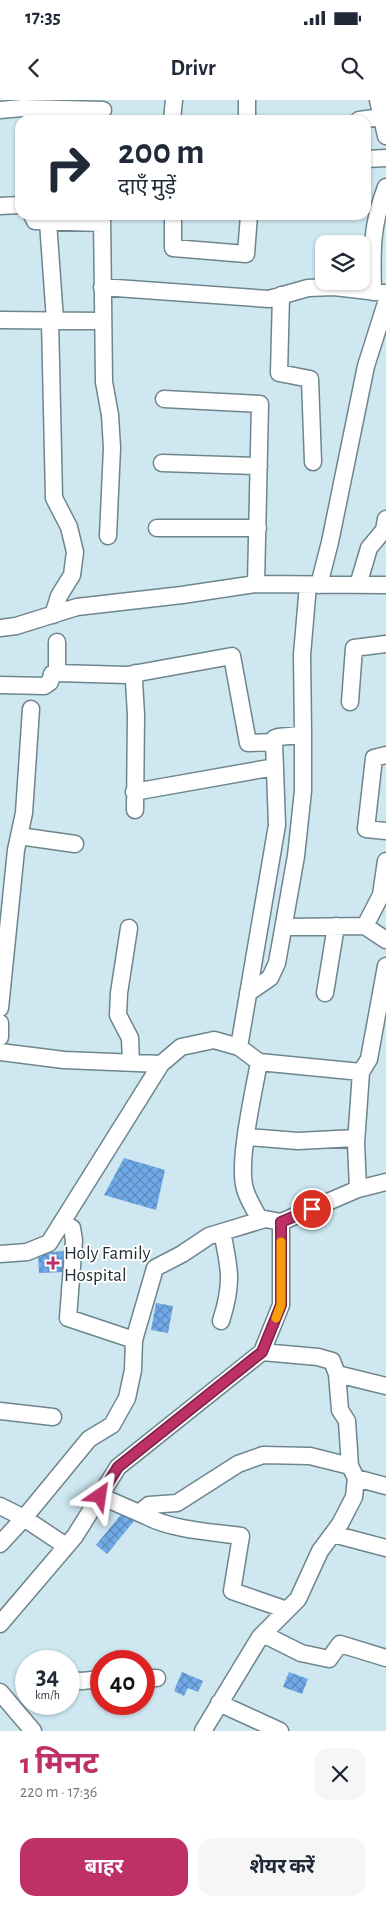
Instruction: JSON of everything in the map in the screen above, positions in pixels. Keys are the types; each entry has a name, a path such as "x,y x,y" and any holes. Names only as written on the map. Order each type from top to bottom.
{"street":[{"path":"172,115 174,100"},
{"path":"247,100 247,115"},
{"path":"0,110 49,104 103,110"},
{"path":"367,115 381,107 386,136"},
{"path":"371,158 386,158"},
{"path":"102,288 269,299 308,288 334,287 380,292 372,246 377,210 386,187"},
{"path":"0,206 15,205"},
{"path":"34,220 48,222 84,220"},
{"path":"102,220 104,382 110,415 112,448 108,536"},
{"path":"173,220 173,248 246,254 249,220"},
{"path":"48,222 52,320 54,498 69,527 75,552 72,575 59,596 53,615"},
{"path":"281,295 280,373 310,379 313,462"},
{"path":"248,993 270,978 287,921 302,791 302,655 313,585 330,542 366,366 386,303"},
{"path":"0,320 103,321"},
{"path":"164,399 260,404 256,584"},
{"path":"162,463 259,466"},
{"path":"358,585 369,548 384,530 386,519"},
{"path":"157,528 258,528"},
{"path":"0,628 16,626 77,607 256,584 386,585"},
{"path":"56,642 56,672"},
{"path":"350,702 354,648 386,644"},
{"path":"0,685 44,686 50,682 52,674 56,672 126,675 232,656 248,743 274,742"},
{"path":"135,810 136,716 134,681 136,673"},
{"path":"0,1008 16,850 24,813 31,709"},
{"path":"239,1047 277,825 274,742 275,738 300,735 303,732"},
{"path":"386,756 374,758 366,829 386,831"},
{"path":"134,792 275,767"},
{"path":"19,836 75,844"},
{"path":"365,926 383,895 386,862"},
{"path":"262,912 287,921 336,926 365,926 386,940"},
{"path":"325,993 336,926"},
{"path":"129,928 119,993 118,1015 130,1038 131,1063"},
{"path":"358,1189 356,1138 361,1072 380,1034 386,966"},
{"path":"0,1023 0,1037"},
{"path":"0,1254 28,1252 49,1243 161,1064 181,1047 214,1040 239,1047 259,1062 361,1072"},
{"path":"0,1052 64,1060 161,1064"},
{"path":"259,1062 242,1170 245,1189 260,1220"},
{"path":"247,1137 298,1141 356,1138"},
{"path":"0,1544 89,1439 112,1425 127,1398 133,1370 134,1340 155,1268 182,1254 209,1236 265,1219 281,1222 358,1189 386,1182"},
{"path":"62,1222 72,1228 74,1240 68,1318 134,1340"},
{"path":"0,1624 75,1536 118,1467 262,1352 281,1305 281,1222"},
{"path":"221,1321 228,1299 230,1268 222,1232"},
{"path":"203,1731 262,1634 298,1599 320,1551 340,1524 354,1497 347,1421 340,1410 337,1374 332,1361 318,1356 262,1352"},
{"path":"337,1374 386,1386"},
{"path":"0,1411 54,1417"},
{"path":"146,1516 144,1509 149,1505 176,1503 238,1464 263,1455 310,1456 386,1486"},
{"path":"100,1496 153,1520 186,1528 241,1536 232,1590 288,1610"},
{"path":"0,1506 24,1518 66,1546"},
{"path":"333,1534 386,1548"},
{"path":"262,1634 301,1653 329,1659 340,1644 386,1658"},
{"path":"0,1692 15,1703"},
{"path":"219,1703 280,1731"},
{"path":"26,1715 33,1731"}],"building":[{"path":"124,1158 165,1170 156,1210 104,1195"},
{"path":"65,1251 66,1272 39,1273 38,1253"},
{"path":"156,1303 173,1306 168,1333 151,1330"},
{"path":"123,1512 134,1521 107,1554 96,1545"},
{"path":"182,1672 203,1681 198,1692 188,1688 184,1696 174,1691"},
{"path":"289,1672 308,1679 302,1694 283,1687"}],"slow traffic":[{"path":"276,1318 281,1305 281,1242"}],"place":[{"name":"Holy Family Hospital","path":"53,1263"}],"route":[{"path":"100,1496 118,1467 262,1352 281,1305 281,1222 312,1209"}]}
